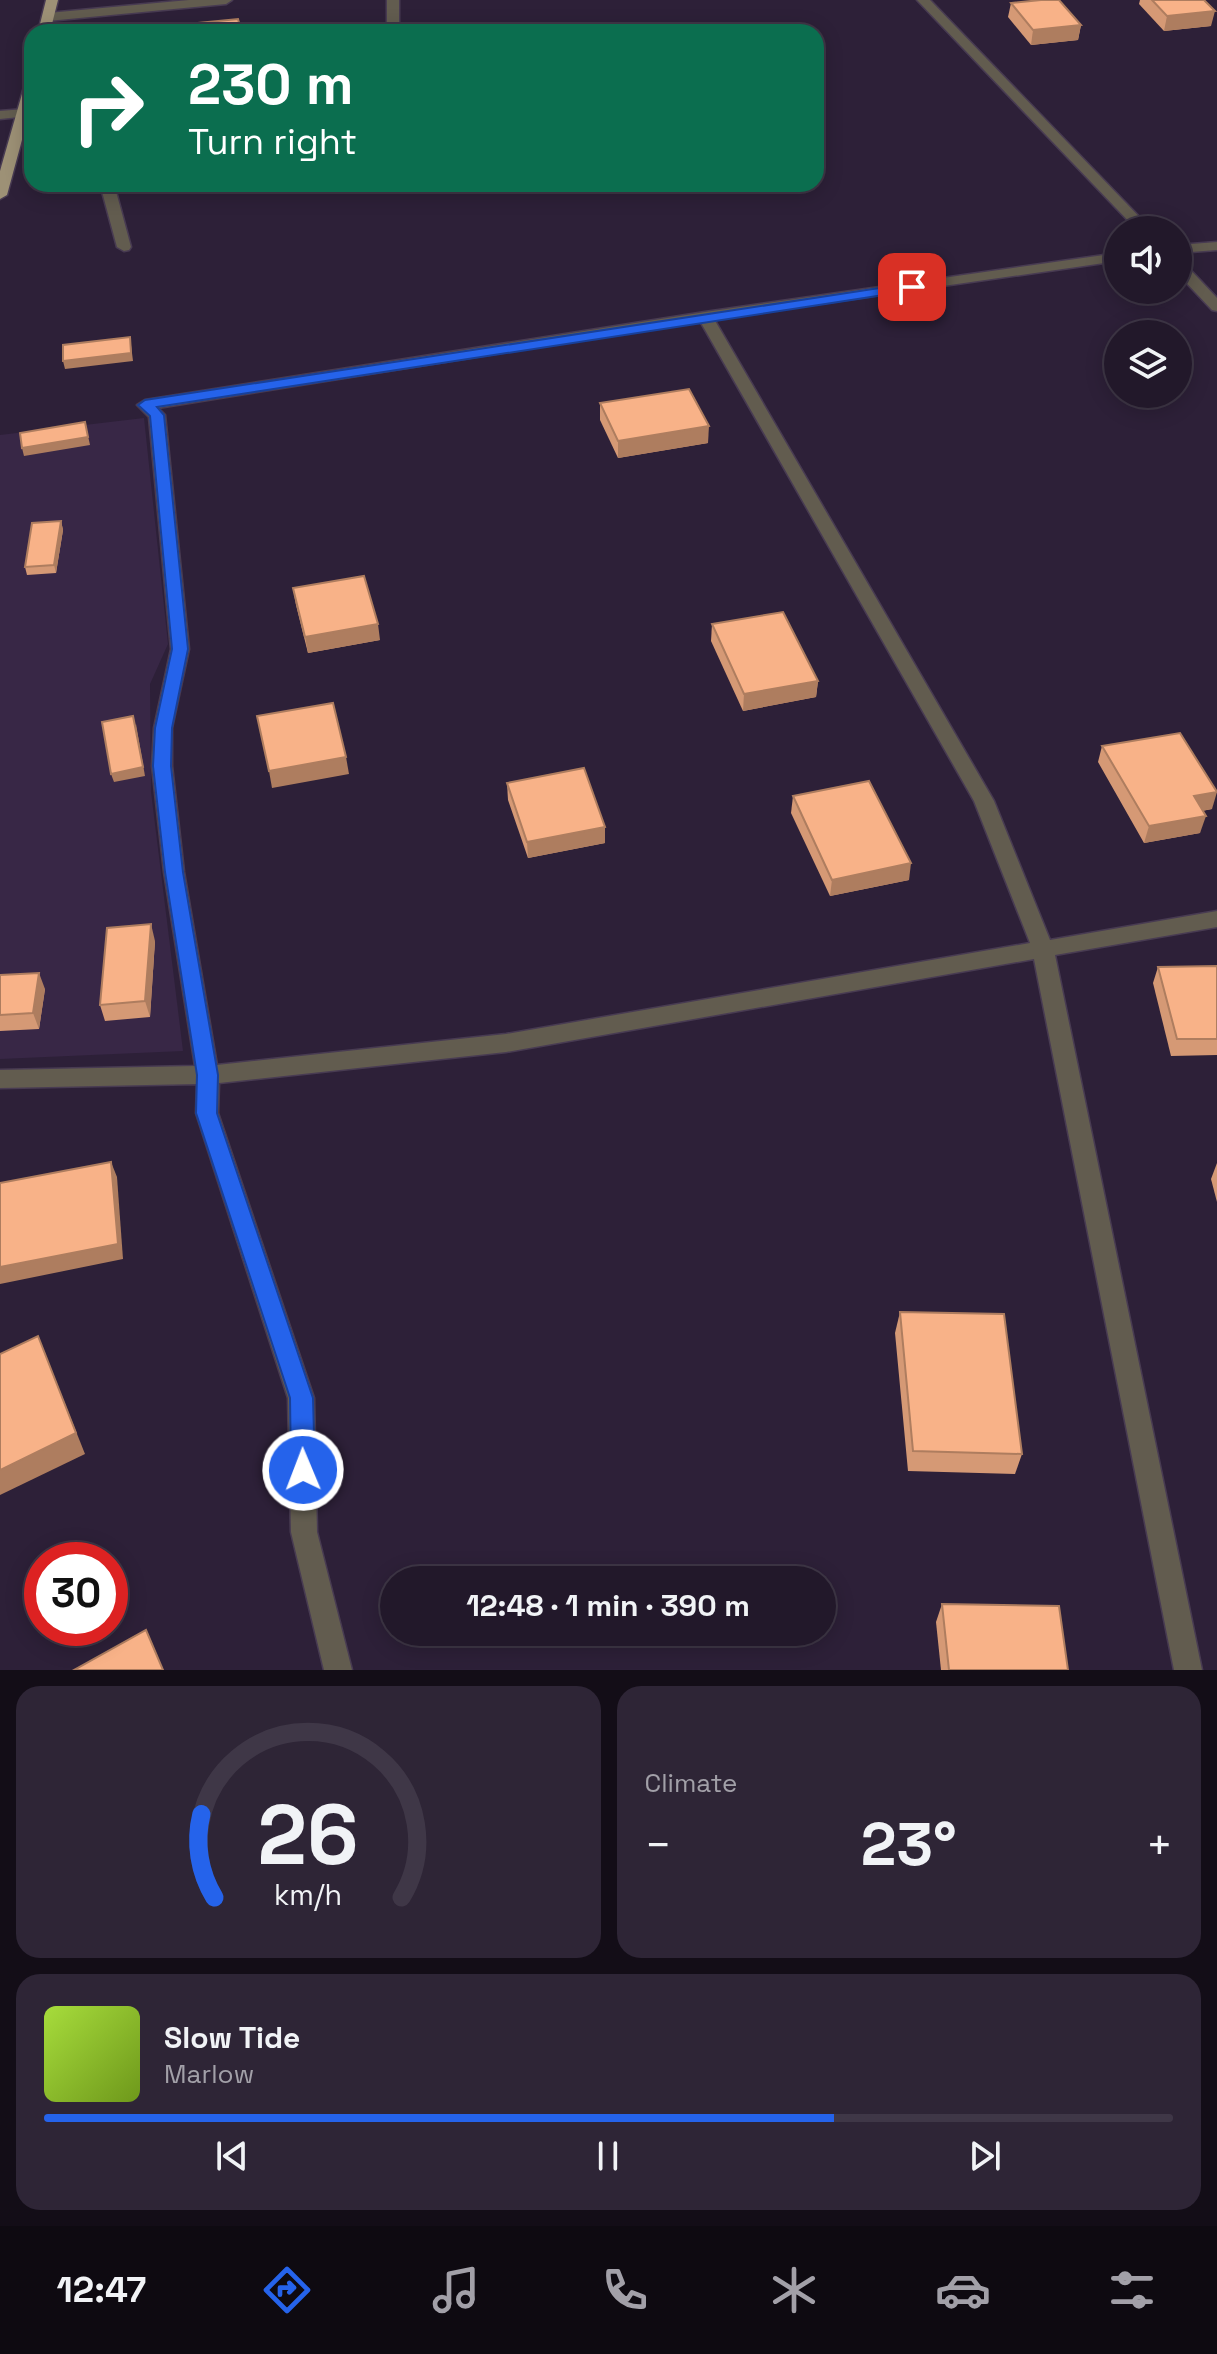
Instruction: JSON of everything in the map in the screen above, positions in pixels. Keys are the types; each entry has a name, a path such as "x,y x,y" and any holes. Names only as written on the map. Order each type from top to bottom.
{"main road":[{"path":"46,24 52,0"},
{"path":"0,195 24,132"}],"street":[{"path":"48,17 226,0"},
{"path":"393,0 393,24"},
{"path":"923,0 1131,216"},
{"path":"0,115 24,113"},
{"path":"109,192 124,247"},
{"path":"1192,248 1217,246"},
{"path":"338,1670 304,1532 301,1398 207,1113 208,1075 174,872 162,766 163,728 180,649 157,415 145,405 705,316 1104,259"},
{"path":"1192,280 1217,307"},
{"path":"705,316 984,801 1043,950 1188,1670"},
{"path":"0,1079 208,1075 506,1043 1217,919"}],"shaded area":[{"path":"144,418 168,644 150,684 151,792 183,1051 0,1059 0,435"}],"building":[{"path":"1059,0 1081,25 1033,30 1011,3"},
{"path":"1152,0 1204,0 1215,11 1167,16"},
{"path":"238,19 239,24 188,24"},
{"path":"130,337 131,353 63,361 63,345"},
{"path":"689,389 709,426 618,441 600,403"},
{"path":"85,422 88,437 22,448 20,433"},
{"path":"61,521 54,565 25,567 32,523"},
{"path":"364,576 378,624 305,637 293,588"},
{"path":"783,612 818,681 744,694 712,624"},
{"path":"333,703 346,757 269,771 257,716"},
{"path":"133,716 143,767 111,774 102,722"},
{"path":"1180,733 1217,792 1194,796 1206,816 1149,826 1102,746"},
{"path":"584,768 605,827 527,842 507,783"},
{"path":"869,781 911,863 832,880 793,796"},
{"path":"151,924 145,1001 100,1005 107,928"},
{"path":"1217,966 1217,1039 1177,1039 1158,967"},
{"path":"39,973 33,1013 0,1015 0,975"},
{"path":"111,1162 118,1244 0,1267 0,1183"},
{"path":"900,1312 1004,1314 1022,1454 913,1451"},
{"path":"38,1336 76,1433 0,1470 0,1354"},
{"path":"942,1604 1059,1606 1068,1670 949,1670"},
{"path":"146,1630 163,1670 74,1670 117,1646 128,1646 128,1640"}],"route":[{"path":"303,1470 301,1398 207,1113 208,1075 174,872 162,766 163,728 180,649 157,415 145,405 705,316 912,287"}]}
